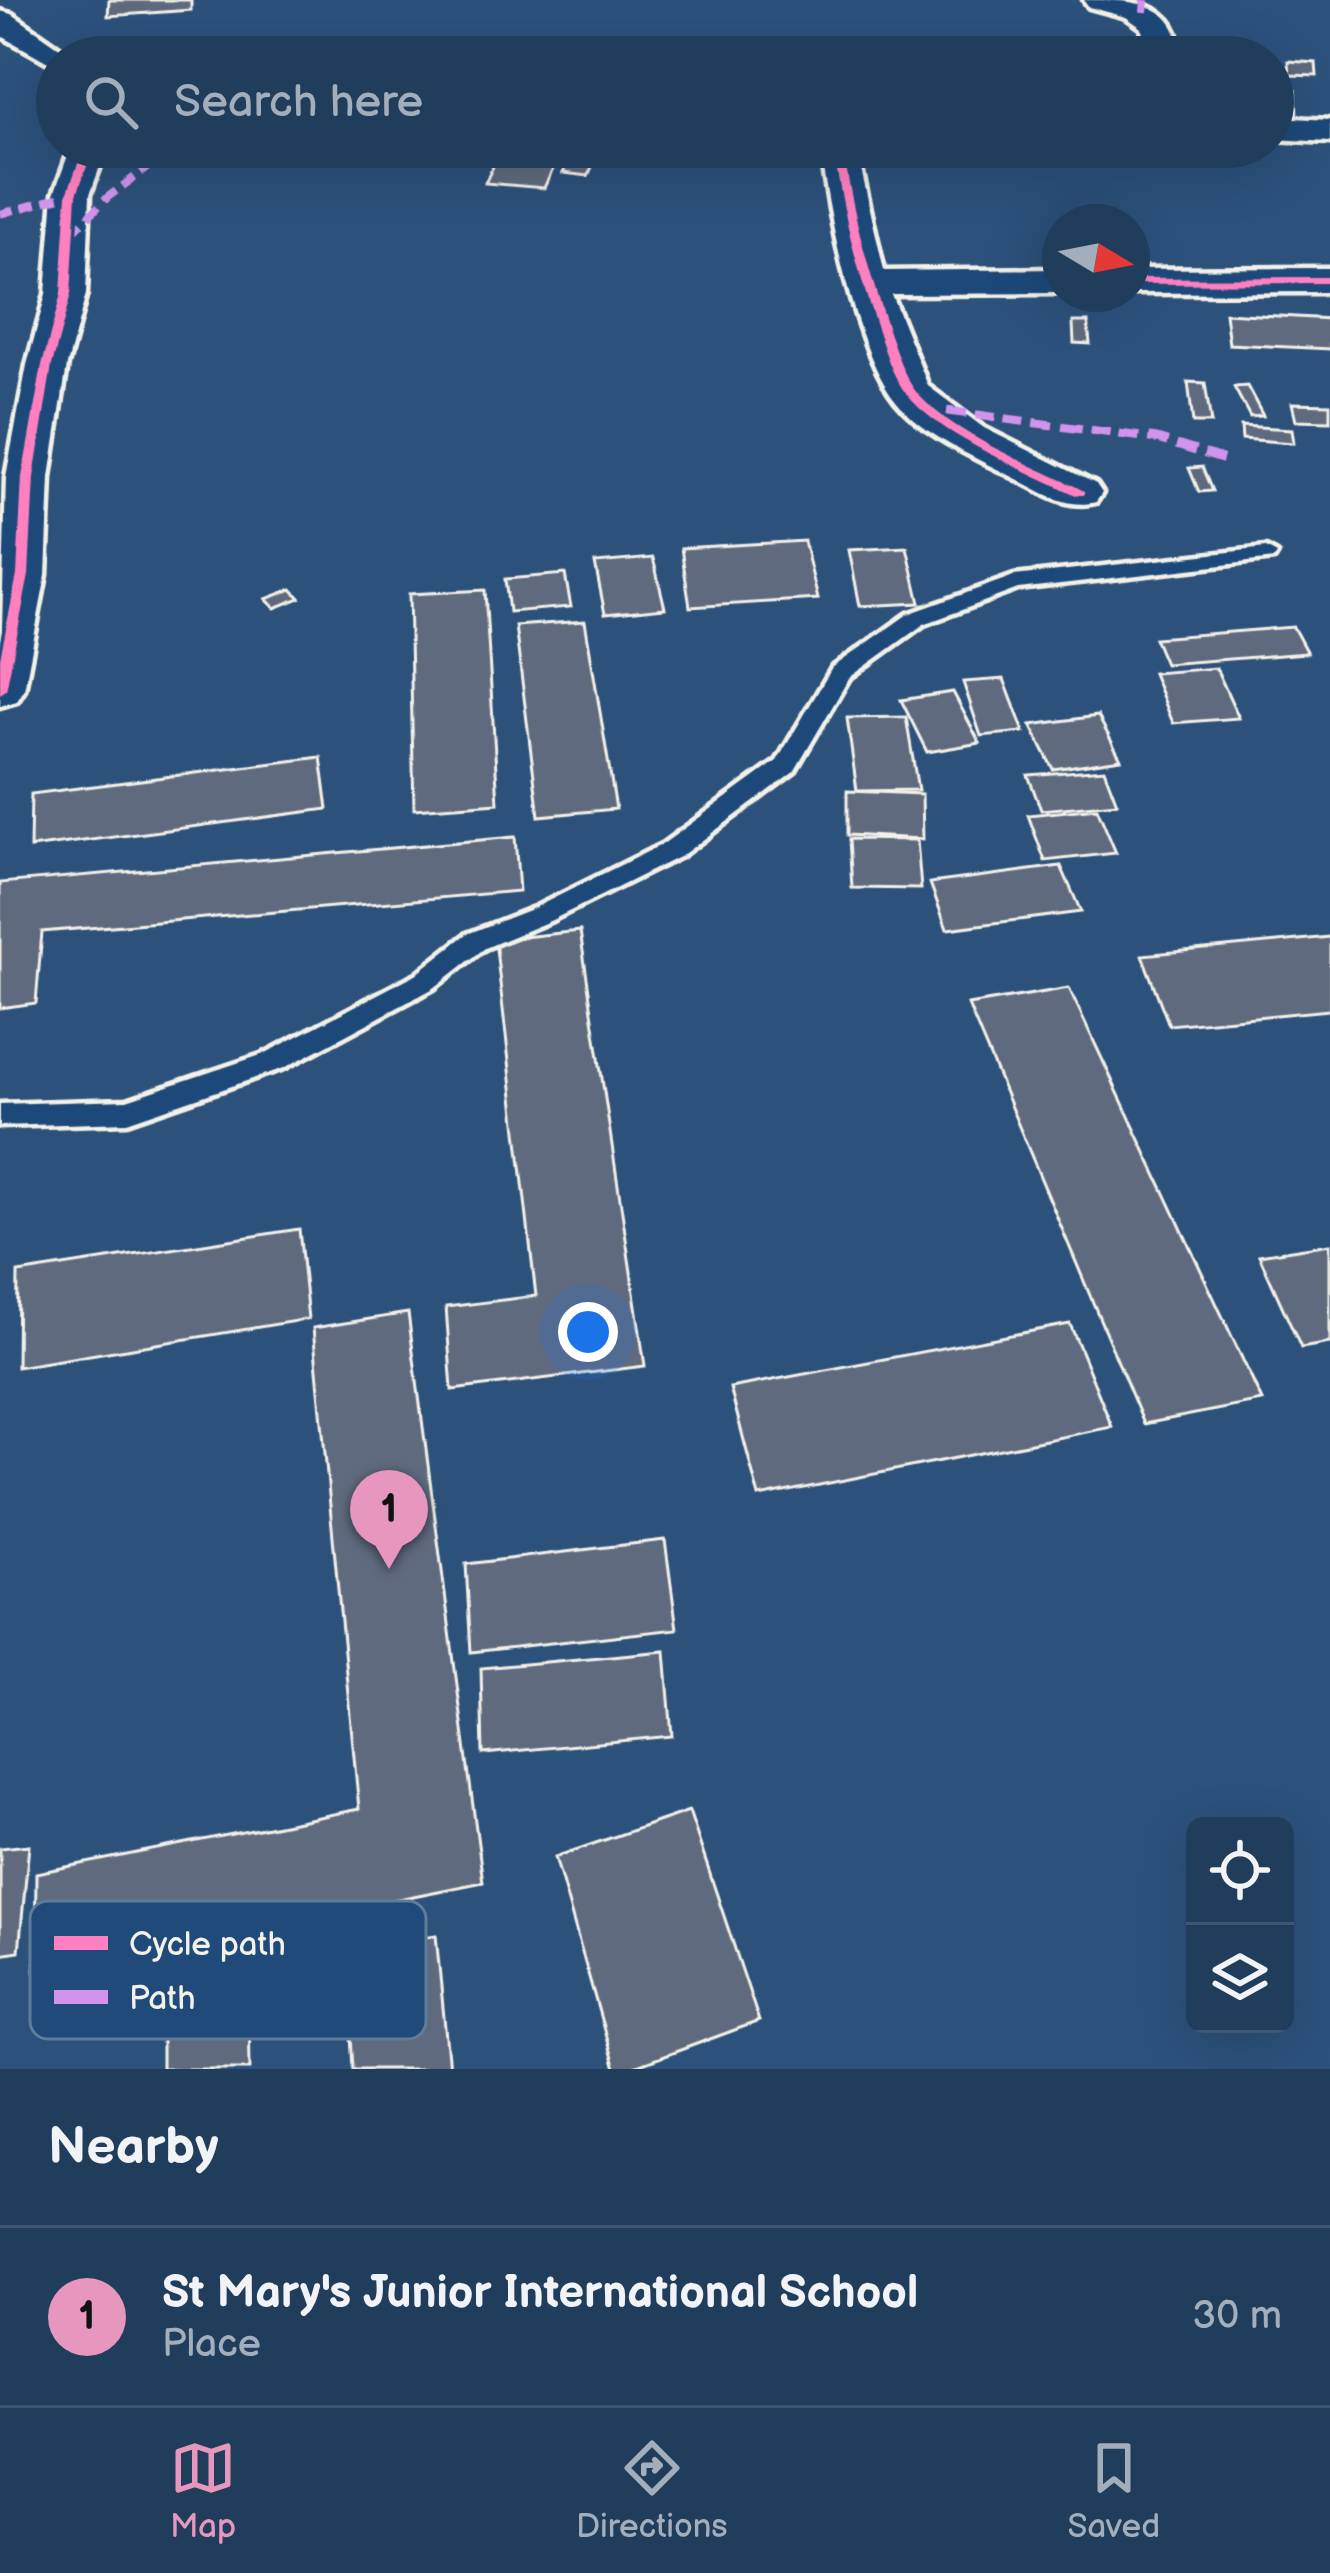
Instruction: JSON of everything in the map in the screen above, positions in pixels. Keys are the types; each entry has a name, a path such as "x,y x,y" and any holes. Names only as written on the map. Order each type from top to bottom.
{"street":[{"path":"1100,0 1144,12 1158,22 1165,36"},
{"path":"0,21 36,44"},
{"path":"1294,129 1330,131"},
{"path":"0,690 12,576 47,365 66,294 72,194 81,168"},
{"path":"841,168 847,212 898,376 909,392 962,430 1080,494"},
{"path":"1150,281 1330,280"},
{"path":"871,283 1042,281"}],"lane":[{"path":"0,1115 127,1111 274,1060 425,981 476,941 672,850 786,766 840,673 916,620 1013,583 1266,554"}],"building":[{"path":"109,0 191,0 191,10 108,16"},
{"path":"1294,61 1316,63 1317,76 1294,75"},
{"path":"492,168 554,168 544,188 485,183"},
{"path":"565,168 591,168 588,176 563,173"},
{"path":"1225,313 1330,319 1330,349 1229,344"},
{"path":"1073,322 1088,322 1090,344 1074,343"},
{"path":"1188,382 1205,383 1211,423 1193,423"},
{"path":"1247,386 1263,416 1250,417 1234,387"},
{"path":"1292,403 1330,404 1330,421 1296,420"},
{"path":"1241,426 1292,429 1294,443 1242,439"},
{"path":"1202,467 1212,491 1199,492 1189,468"},
{"path":"804,541 818,599 690,607 681,548"},
{"path":"907,547 920,603 860,606 849,550"},
{"path":"653,558 665,608 605,614 595,563"},
{"path":"565,574 571,607 509,612 505,579"},
{"path":"292,589 300,598 275,608 266,599"},
{"path":"485,590 498,803 414,809 409,594"},
{"path":"585,621 616,809 539,816 515,626"},
{"path":"1293,627 1307,653 1165,664 1154,638"},
{"path":"1216,668 1239,718 1173,723 1153,673"},
{"path":"1004,679 1024,732 981,736 963,682"},
{"path":"953,692 980,743 927,752 901,700"},
{"path":"1098,716 1121,759 1053,769 1031,725"},
{"path":"906,717 918,790 857,791 847,718"},
{"path":"321,757 328,809 30,848 31,794"},
{"path":"1104,769 1117,803 1041,810 1028,775"},
{"path":"847,791 922,794 923,839 847,835"},
{"path":"1097,808 1116,853 1045,861 1028,815"},
{"path":"515,837 519,891 42,932 36,1003 0,1008 0,883"},
{"path":"849,839 917,840 921,889 852,888"},
{"path":"1061,866 1081,912 947,929 930,883"},
{"path":"580,931 645,1366 452,1390 446,1307 536,1296 495,940"},
{"path":"1330,937 1330,1010 1169,1025 1142,955"},
{"path":"1069,988 1262,1401 1144,1424 968,1005"},
{"path":"299,1229 308,1319 17,1367 18,1273"},
{"path":"1330,1244 1330,1343 1301,1348 1259,1255"},
{"path":"408,1313 483,1882 388,1901 36,1901 36,1873 359,1809 313,1328"},
{"path":"1070,1324 1112,1427 759,1497 730,1388"},
{"path":"665,1540 677,1629 471,1652 466,1564"},
{"path":"665,1651 672,1736 483,1754 481,1668"},
{"path":"689,1811 759,2021 629,2069 615,2069 555,1857"},
{"path":"29,1845 19,1951 0,1954 0,1848"},
{"path":"436,1935 449,2069 353,2069 351,2039 426,2039 426,1937"},
{"path":"162,2039 250,2039 250,2069 162,2069"}],"marked path":[{"path":"1144,12 1145,0"},
{"path":"72,233 147,168"},
{"path":"0,214 72,194"},
{"path":"947,411 1157,439 1225,460"}],"cycle path":[{"path":"0,690 23,575 28,477 47,365 66,294 72,194 81,168"},
{"path":"842,168 878,315 912,394 969,437 1080,493"},
{"path":"1150,281 1330,280"}],"place":[{"name":"St Mary's Junior International School","path":"389,1569"}]}
